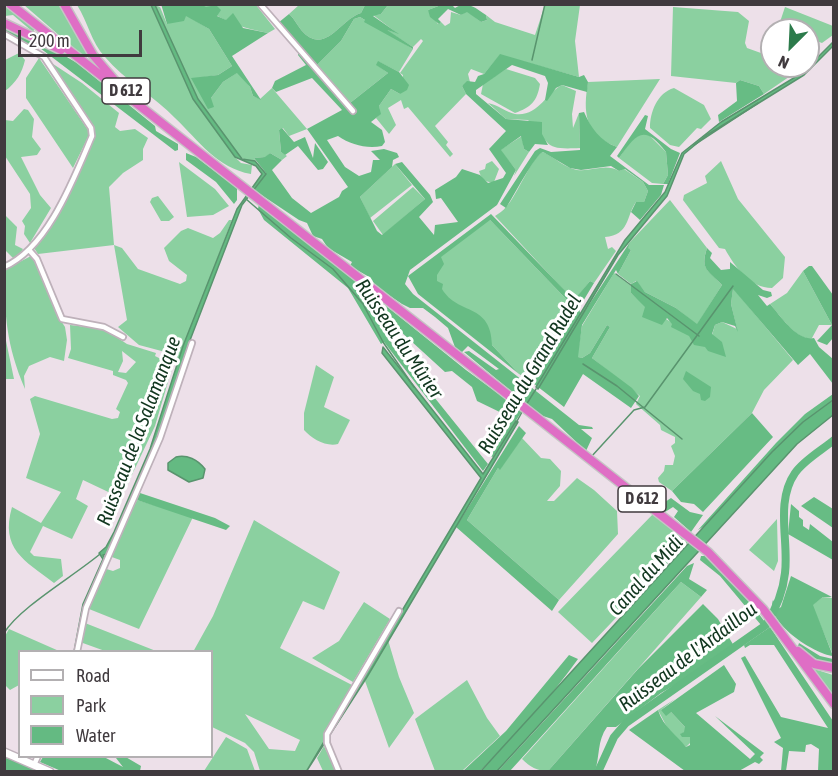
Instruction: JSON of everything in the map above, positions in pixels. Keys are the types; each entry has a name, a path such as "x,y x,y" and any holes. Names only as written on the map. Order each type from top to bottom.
{"highway":[{"name":"D 612","path":"10,4 137,105"},
{"name":"D 612","path":"64,4 100,65 162,123"},
{"name":"D 612","path":"4,22 66,53 162,123 685,533 736,580 803,657 814,664 834,668"},
{"name":"D 612","path":"773,622 821,693 834,708"},
{"name":"D 612","path":"773,622 834,708"}],"main road":[{"path":"4,752 50,771"}],"street":[{"path":"260,4 353,111"},
{"path":"4,34 44,57 91,129 92,136 64,198 30,250 4,267"},
{"path":"30,250 37,259 62,319 104,327 123,337"},
{"path":"77,650 86,608 160,438 192,344"},
{"path":"339,771 327,740 399,611"},
{"path":"34,765 37,758"}],"green space":[{"path":"4,5 35,28 33,32 13,15 5,16"},
{"path":"24,5 60,5 87,54 82,55"},
{"path":"77,5 151,5 193,99 235,157 241,163 252,165 251,174 239,171 218,160 167,110 113,66 96,45"},
{"path":"155,5 160,7 167,24 186,15 209,29 232,66 218,75 198,78 211,98 223,82 238,72 250,87 253,96 260,99 272,88 307,129 289,136 283,128 279,130 281,152 287,156 282,160 270,153 266,157 254,158 257,163 241,158 198,99"},
{"path":"203,5 256,5 275,29 268,33 242,26 217,16"},
{"path":"299,5 365,5 361,13 319,40 304,33 289,14"},
{"path":"388,5 441,5 428,10 438,24 441,22 445,26 450,23 451,12 461,15 467,11 481,22 487,20 486,15 495,22 535,35 545,5 580,5 575,41 579,77 500,55 484,74 471,69 468,74 470,82 462,86 466,94 435,126 448,142 446,145 453,154 450,157 408,107 404,109 401,100 388,108 396,125 389,134 376,118 380,114 379,106 391,89 400,94 403,75 400,73 423,41 421,39 413,47 384,29 397,33 373,15 381,14"},
{"path":"673,7 738,12 749,21 745,43 747,48 760,53 760,78 787,78 764,94 759,86 740,80 736,83 671,76"},
{"path":"785,7 813,18 781,18"},
{"path":"360,17 413,49 399,72 379,62 377,65 388,73 350,103 317,65 341,41 354,19"},
{"path":"820,21 833,26 833,35 820,42"},
{"path":"19,53 25,60 22,69 5,91 5,60"},
{"path":"39,58 88,130 89,135 73,168 26,98 26,78"},
{"path":"50,62 82,83 119,113 115,127 120,131 135,129 148,138 143,149 143,160 123,173 109,187 114,245 38,254 34,248 66,200 95,133"},
{"path":"506,69 535,78 540,84 532,103 515,113 481,94 483,84"},
{"path":"660,79 617,147 606,142 592,129 586,113 588,82"},
{"path":"562,85 576,91 572,114 573,128 579,113 580,148 554,147 528,120 506,119 488,103 515,114 523,114 536,108"},
{"path":"674,88 704,105 711,119 701,129 697,128 679,147 670,145 650,128 651,116 659,99 668,90"},
{"path":"24,109 28,110 34,119 32,137 41,149 37,155 21,157 40,195 51,208 30,243 24,234 25,226 22,221 31,208 30,194 5,156 5,120 13,121"},
{"path":"642,133 649,135 666,152 668,175 663,184 652,183 619,158 635,135"},
{"path":"522,136 524,149 529,152 514,176 516,170 500,150"},
{"path":"543,152 577,170 609,168 619,171 624,169 643,182 648,191 644,202 636,202 623,229 619,233 605,237 608,249 612,247 616,251 594,283 590,281 574,301 495,216 510,202 534,161"},
{"path":"492,161 499,169 494,182 489,182 484,180 479,171 485,169 486,164"},
{"path":"721,161 738,199 785,257 783,278 772,288 757,284 744,275 733,263 725,249 719,248 683,200 684,195 707,183 705,176"},
{"path":"179,162 215,189 229,206 213,215 187,217"},
{"path":"395,164 412,185 370,218 360,197"},
{"path":"413,187 425,199 383,235 373,221"},
{"path":"158,196 174,217 169,221 161,221 150,202 152,198"},
{"path":"670,200 707,248 705,265 722,285 697,325 676,308 645,292 636,281 631,284 618,274 631,250 627,248 630,242"},
{"path":"4,214 17,227 15,245 23,249 17,259 5,250"},
{"path":"489,219 567,300 570,308 529,380 519,374 492,345 451,309 424,269"},
{"path":"229,220 232,220 179,359 169,353 139,345 118,327 127,320 114,245 122,248 138,269 180,284 186,281 187,275 169,261 164,248 181,231 188,228 213,238 220,233"},
{"path":"31,256 35,258 56,313 65,327 67,340 64,361 50,357 29,366 24,376 25,389 10,344 4,270"},
{"path":"803,271 832,325 819,325 812,338 800,336 770,304 787,293"},
{"path":"614,273 631,286 631,293 652,310 674,324 722,347 712,335 715,325 722,322 737,329 731,304 733,288 793,360 764,390 752,413 672,491 659,482 658,478 664,471 665,465 673,465 675,456 671,446 675,443 675,437 661,430 660,425 636,404 640,396 592,358 610,327 607,325 590,353 582,358 577,357 582,326"},
{"path":"70,325 104,329 127,344 156,353 155,356 173,365 155,426 121,498 83,480 76,499 88,506 72,539 43,526 30,552 34,556 61,559 63,576 54,583 24,560 12,543 9,533 12,507 41,523 61,492 26,478 40,434 30,399 35,396 112,419 118,418 120,412 116,409 128,383 113,375 113,371 68,358 71,349","holes":["122,351 136,362 126,373 118,372 123,361"]},
{"path":"5,336 14,379 5,379"},
{"path":"316,365 334,377 324,407 350,420 338,444 320,442 304,430 304,413"},
{"path":"522,438 541,458 550,459 561,471 560,486 547,501 554,501 577,478 617,511 618,534 559,600 467,520 498,468 500,469"},
{"path":"137,500 193,517 139,629 89,609 103,568 113,571 120,568 120,560 109,556"},
{"path":"654,513 688,542 592,643 558,612"},
{"path":"777,519 778,561 774,571 749,550"},
{"path":"254,520 340,572 324,610 303,601 280,648 352,685 325,735 326,740 306,771 260,771 254,752 245,743 213,727 213,650 194,650 213,616","holes":["245,714 300,740 295,751 269,749"]},
{"path":"681,582 701,597 548,771 537,769 525,762 522,759"},
{"path":"823,597 833,598 833,655 812,605"},
{"path":"364,602 390,619 353,682 312,658 339,641"},
{"path":"85,623 153,650 102,650 80,642"},
{"path":"9,629 57,650 18,650 18,686 10,690 4,684 5,636"},
{"path":"388,640 399,677 414,713 389,748 365,681"},
{"path":"811,668 833,675 833,696"},
{"path":"467,680 487,718 500,736 462,771 435,771 415,719"},
{"path":"675,699 661,710 671,712 685,727 685,732 681,734 690,737 691,742 686,747 669,731 658,710"},
{"path":"226,737 247,749 255,771 204,771"},
{"path":"324,746 336,771 323,771 317,758"}],"shaded area":[{"path":"161,4 206,7 216,5 221,10 217,16 226,20 233,13 243,28 268,33 232,56 261,100 253,96 250,87 237,73 223,82 211,98 214,107 208,109 191,78 218,75 232,66 209,29 186,16 184,21 167,24"},
{"path":"365,5 388,5 381,14 373,16 399,34 387,30 413,49 364,22 365,20 360,17 354,19 341,41 317,65 350,103 388,73 376,65 378,61 399,72 409,85 407,90 400,94 391,89 379,106 381,114 371,122 382,130 385,142 382,146 359,145 338,136 327,140 345,167 359,176 371,172 373,160 380,160 371,151 384,149 397,153 399,157 393,160 392,167 360,197 377,231 382,235 425,199 395,164 402,162 430,195 433,202 419,217 434,235 435,225 458,222 441,198 436,199 435,190 456,177 462,169 480,175 488,183 503,178 506,173 489,149 506,131 466,94 462,86 467,81 475,82 500,54 579,77 584,75 588,82 587,92 562,85 556,88 547,101 545,100 548,83 545,76 512,65 476,90 476,94 506,119 542,122 542,134 548,145 535,144 529,152 524,149 521,136 501,150 516,170 497,205 410,270 405,284 413,294 579,425 592,427 593,429 581,429 592,438 586,451 552,419 540,415 464,352 469,351 496,370 499,369 468,346 462,352 456,350 448,328 435,317 423,308 410,308 402,304 371,283 371,278 350,266 352,262 328,248 322,239 313,236 307,223 254,190 266,173 254,158 265,157 270,153 282,160 272,170 292,198 311,213 339,197 348,187 307,129 342,110 312,78 276,92 272,88 275,81 306,65 298,55 299,48 278,23 289,14 304,33 319,40 361,13"},
{"path":"441,5 452,5 455,8 464,5 471,6 486,15 487,20 481,22 467,12 461,15 448,9 438,19 441,22 439,24 430,17 428,10"},
{"path":"4,26 50,47 77,63 155,126 156,131 178,144 178,150 175,151 40,48 5,33"},
{"path":"740,80 759,86 764,94 719,122 718,115 737,101 736,83"},
{"path":"584,112 597,133 617,147 610,156 649,185 664,185 661,195 640,220 631,212 636,202 644,202 648,191 643,182 625,169 619,171 611,166 581,170 570,168 543,152 530,168 506,208 500,204 535,151 540,148 551,152 580,150 579,113"},
{"path":"645,115 648,116 645,129 680,153 668,184 663,184 668,175 666,152 652,137 641,135 630,143 619,158 617,156"},
{"path":"282,128 294,142 305,137 313,158 315,143 328,162 323,169 318,170 298,146 285,155 281,152 279,130"},
{"path":"186,153 196,157 237,188 237,200 234,204 216,182 186,160"},
{"path":"259,204 466,370 522,411 493,457 488,455 510,417 477,401 472,387 452,371 445,372 376,309 393,346 488,464 483,471 384,342 381,344 348,288 264,220 258,209"},
{"path":"491,214 574,300 590,281 594,283 579,308 581,317 630,242 628,248 631,250 618,274 616,270 582,325 578,357 582,358 590,353 607,325 610,327 592,358 632,388 639,396 631,408 583,374 564,407 529,380 570,308 567,300 490,220 441,257 444,264 437,275 437,281 443,284 442,289 456,303 473,311 486,322 492,345 519,374 418,294 408,276"},
{"path":"707,248 712,253 710,258 721,270 730,269 730,262 763,290 771,292 772,296 767,298 758,295 767,306 770,304 789,327 801,336 814,338 819,347 833,359 833,384 810,354 798,365 733,289 731,304 738,332 735,326 722,322 715,325 712,334 722,342 726,357 708,351 705,347 694,345 689,336 671,327 672,324 667,318 662,325 642,317 645,307 631,293 631,284 637,281 645,292 676,308 697,324 722,285 709,273 705,265"},
{"path":"812,266 833,295 833,338 827,345 817,341 832,325 803,271"},
{"path":"686,371 711,387 710,397 705,401 701,400 700,394 693,391 683,379"},
{"path":"833,394 833,400 772,452 708,524 698,530 776,443 805,414"},
{"path":"752,413 773,437 703,512 694,504 681,502 672,491"},
{"path":"519,426 526,433 500,470 498,468 467,520 559,600 552,611 456,527"},
{"path":"140,493 215,518 230,526 226,530 137,500"},
{"path":"814,497 833,509 833,528 801,506"},
{"path":"671,498 690,512 703,515 691,532 674,517 678,511 673,507 665,512 659,506"},
{"path":"791,504 799,511 803,526 809,530 810,524 833,542 833,560 788,534"},
{"path":"701,556 705,556 741,591 765,622 761,625 720,576 700,560"},
{"path":"694,563 689,579 707,590 701,597 681,582 510,771 497,772 687,566"},
{"path":"791,576 832,597 823,597 813,605 833,656 814,650 793,636 776,618 773,600 778,609 781,607"},
{"path":"703,604 718,619 734,646 702,669 661,693 616,727 607,727 602,738 595,771 548,771 638,669"},
{"path":"770,627 833,721 833,771 818,771 819,749 811,744 806,745 805,752 789,751 786,771 781,771 783,748 774,742 781,738 741,658 745,656 781,717 828,728 774,645 750,645 745,648 744,645"},
{"path":"799,643 820,656 833,659 833,664 810,656 798,646"},
{"path":"569,655 578,659 519,731 480,771 462,772 506,731"},
{"path":"724,665 736,684 734,692 696,713 750,759 755,754 715,716 764,753 760,757 763,760 759,764 755,762 739,771 685,771 629,730 658,710 671,731 686,747 690,745 690,737 682,737 680,734 684,732 685,727 671,712 666,716 661,710"},
{"path":"5,757 38,771 5,771"},
{"path":"42,758 106,758 123,767 116,758 127,758 141,766 140,771 61,771 40,762"}],"water":[{"path":"151,5 155,5 198,99 242,159 255,161 266,174 242,205 187,348 160,436 107,554 103,555 106,559 87,602 77,650 74,650 83,604 103,559 99,553 106,547 114,532 150,449 183,346 237,209 262,174 256,166 235,157 193,99"},
{"path":"833,42 833,46 820,59 820,55"},
{"path":"794,78 799,78 707,135 684,154 667,196 618,255 538,389 536,387 625,240 665,192 682,153 721,122"},
{"path":"383,347 483,474 516,421 518,422 367,677 306,772 481,478 382,353"},
{"path":"833,400 833,415 797,444 497,771 480,772 772,452 803,422"},
{"path":"176,457 192,458 199,463 205,469 203,478 189,482 168,470 168,463"}],"waterway":[{"path":"532,60 545,4"},
{"name":"Ruisseau du Grand Rudel","path":"694,145 758,103"},
{"name":"Ruisseau du Mûrier","path":"246,199 291,238 333,269 363,304 383,342 414,387"},
{"path":"616,274 699,336"},
{"path":"591,457 634,410 645,407 733,286"},
{"path":"583,364 617,386 682,439"},
{"name":"Ruisseau du Grand Rudel","path":"526,405 536,389"},
{"name":"Ruisseau du Grand Rudel","path":"516,423 522,412"},
{"name":"Ruisseau de l'Ardaillou","path":"598,772 614,737 626,723 766,625 773,613 784,580 786,561 784,509 789,484 803,464 834,440"},
{"name":"Ruisseau de la Salamanque","path":"4,633 35,602 100,554"}],"water label":[{"name":"Canal du Midi","path":"646,576"}]}
